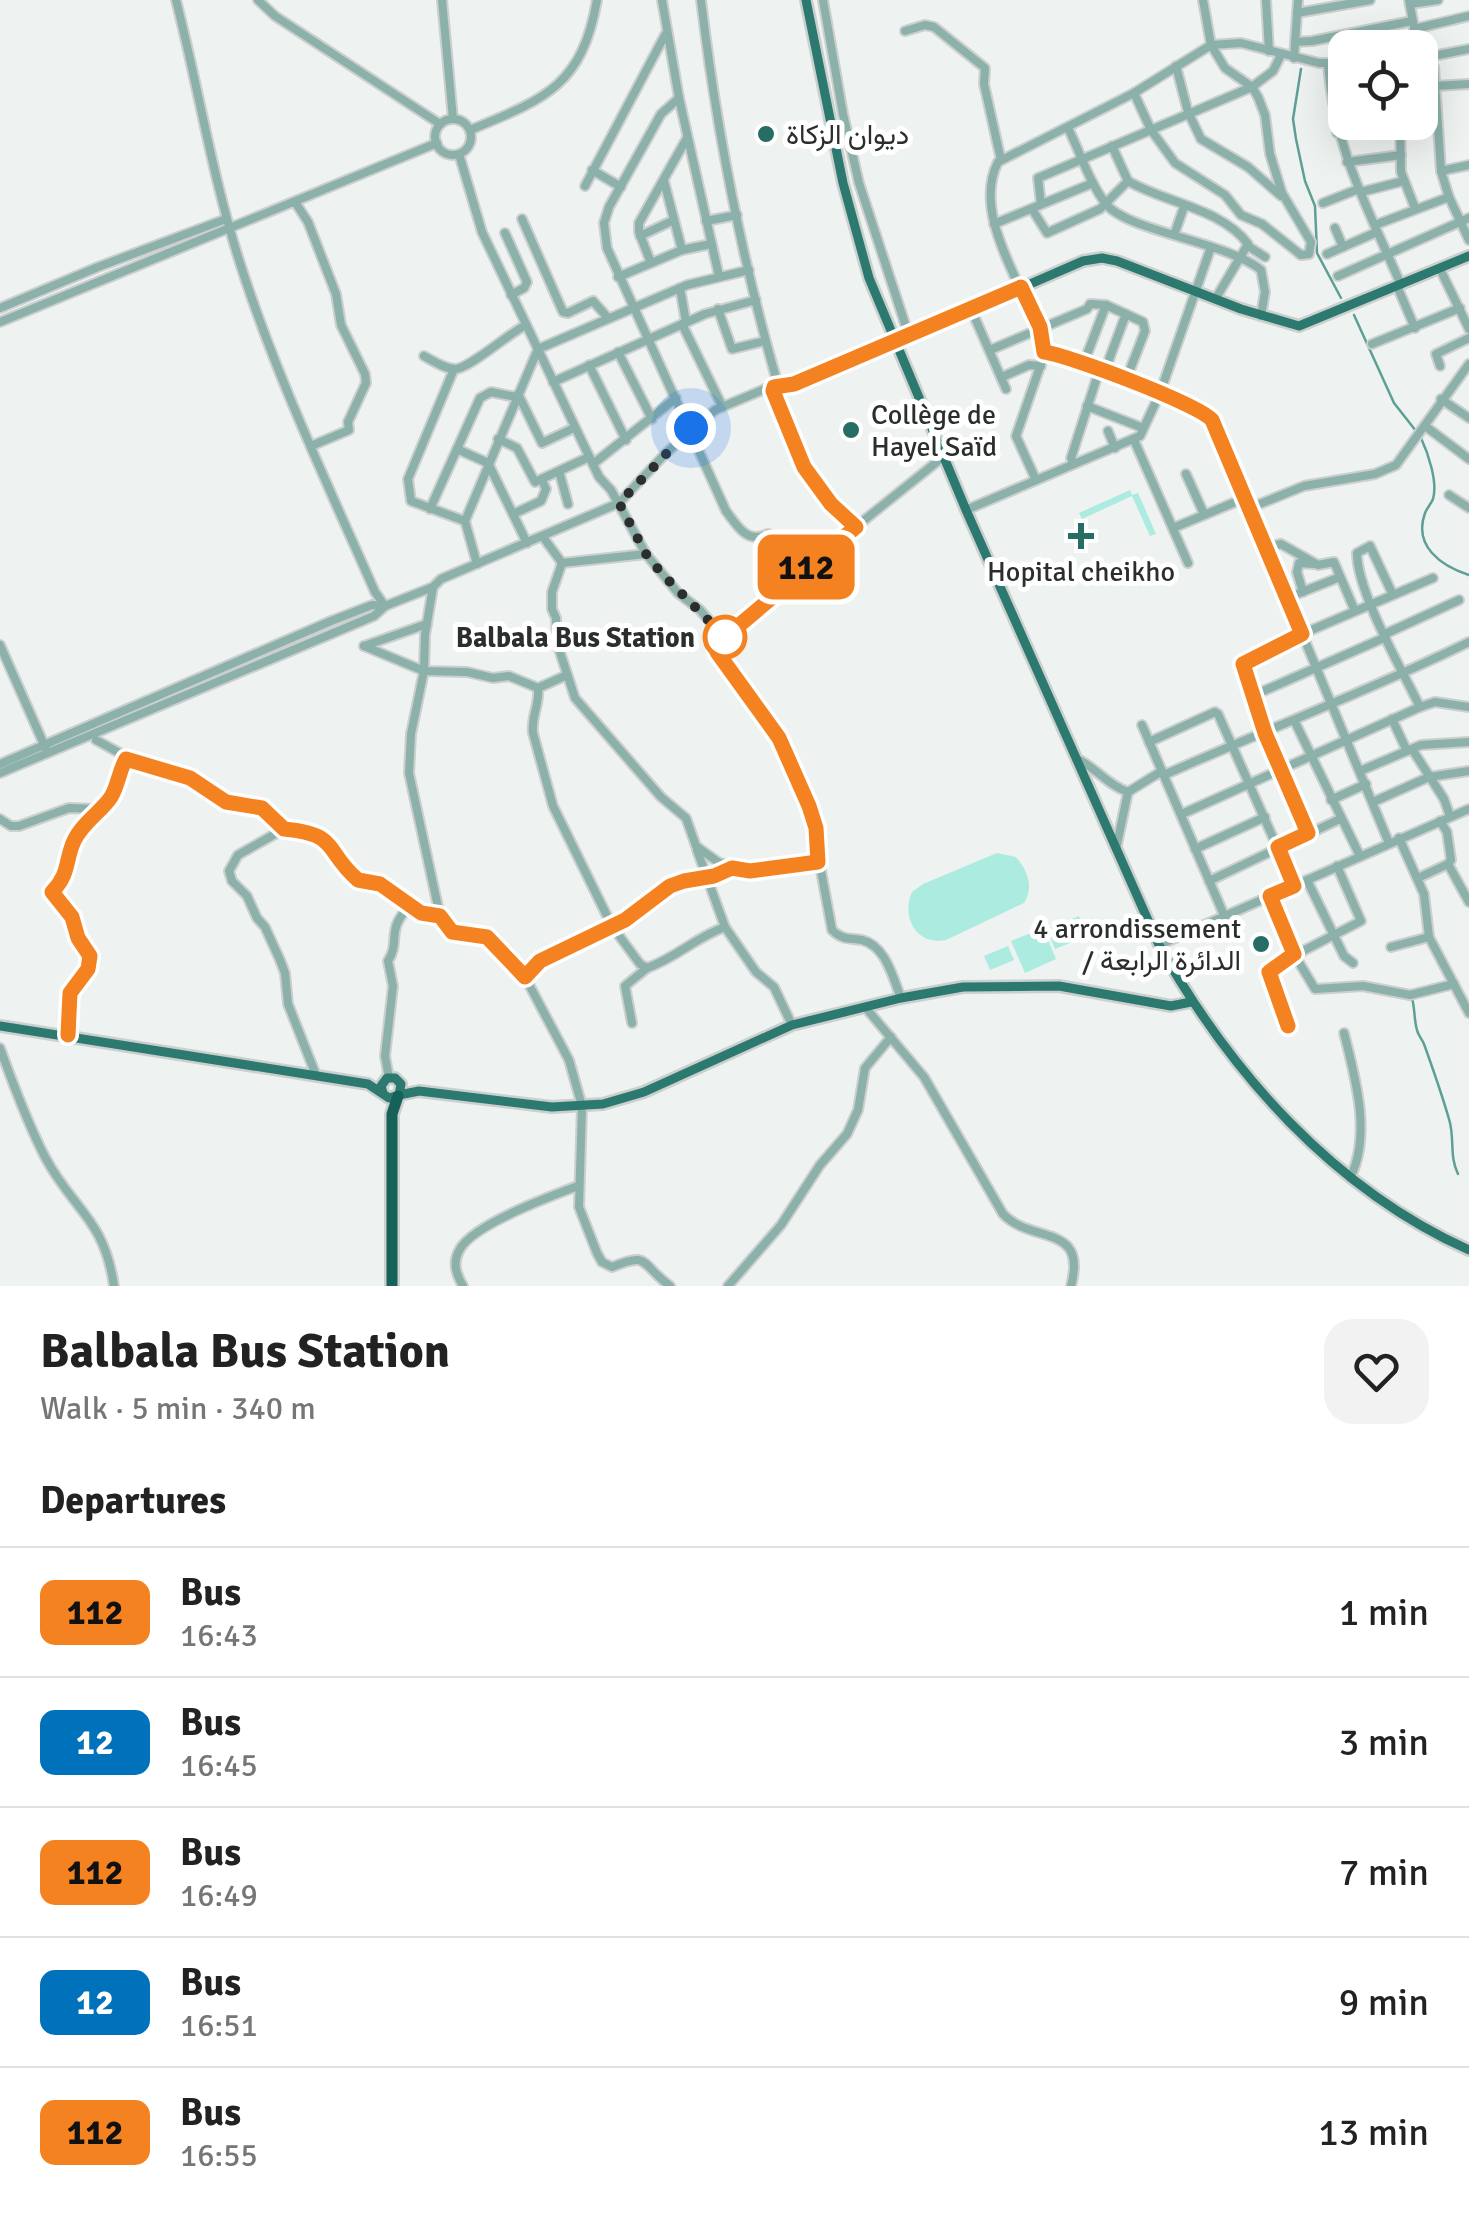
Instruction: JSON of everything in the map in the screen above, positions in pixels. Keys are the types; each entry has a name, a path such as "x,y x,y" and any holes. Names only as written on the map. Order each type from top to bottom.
{"highway":[{"path":"391,1095 392,1286"}],"main road":[{"path":"806,0 842,184 869,278 966,510 1159,945 1191,1002 1234,1060 1336,1168 1384,1203 1469,1250"},
{"path":"895,342 1021,287 1102,258 1299,326 1469,256"},
{"path":"0,1026 368,1084 391,1095 418,1092 582,1106 644,1092 792,1025 963,987 1031,985 1087,990 1166,1006 1191,1002"},
{"path":"368,1084 391,1079 418,1092"},
{"path":"391,1079 391,1095"},
{"path":"391,1079 402,1088 391,1095"}],"street":[{"path":"176,0 228,224 275,360 384,606"},
{"path":"258,0 275,16 440,124"},
{"path":"442,0 453,119"},
{"path":"470,130 536,100 565,78 585,48 597,0"},
{"path":"662,0 718,276"},
{"path":"701,0 707,53 748,270 776,378 773,397 804,467 831,504 856,527"},
{"path":"823,0 859,184 909,336"},
{"path":"1134,93 1151,130 1175,163 1225,195 1241,214 1262,224 1305,256 1311,251 1311,242 1285,198 1274,169 1265,115 1252,87 1226,68 1211,45 1203,0"},
{"path":"1266,0 1269,51"},
{"path":"1294,58 1298,0"},
{"path":"1297,12 1322,11 1370,0"},
{"path":"1415,30 1410,2 1438,0"},
{"path":"1296,42 1469,16"},
{"path":"905,31 924,25 934,28 985,68 984,84 1000,160"},
{"path":"585,186 667,33"},
{"path":"1316,40 1328,79"},
{"path":"1036,480 1016,436 1044,352 1040,327 1000,246 994,224 994,171 1000,160 1134,93 1211,45 1233,42 1328,64"},
{"path":"1438,51 1469,50"},
{"path":"1128,180 1106,204 1046,232 1036,207 1038,178 1252,87 1274,72 1281,55"},
{"path":"1176,66 1188,112 1201,138 1285,198"},
{"path":"1438,86 1469,84"},
{"path":"679,98 664,110 609,207 604,232 618,278 691,428 726,511 750,537 768,534 777,538 797,574"},
{"path":"453,119 464,122 470,130 468,147 459,154 446,153 437,143 440,124 453,119"},
{"path":"1068,128 1093,183 1113,211 1242,258 1264,275 1262,316"},
{"path":"651,263 640,236 640,223 687,138"},
{"path":"1340,140 1415,328"},
{"path":"1401,140 1404,181 1415,208"},
{"path":"1438,140 1448,197 1465,220 1469,240"},
{"path":"0,308 98,267 295,202 437,143"},
{"path":"1112,146 1128,180 1219,220 1265,256"},
{"path":"459,154 482,232 591,460 646,554 678,593 700,610 724,638"},
{"path":"1347,162 1401,154"},
{"path":"1441,171 1469,165"},
{"path":"592,170 621,187"},
{"path":"664,180 682,250"},
{"path":"1323,204 1356,190 1404,181"},
{"path":"994,224 1093,183"},
{"path":"1326,254 1415,208 1448,197"},
{"path":"295,202 308,222 336,294 341,325 366,383 348,422 349,430 311,446"},
{"path":"1174,234 1184,207"},
{"path":"706,221 737,214"},
{"path":"522,218 564,312 593,302 608,318"},
{"path":"640,236 674,220"},
{"path":"1338,276 1465,220"},
{"path":"0,322 228,224"},
{"path":"1335,228 1343,247"},
{"path":"505,233 527,284 511,295"},
{"path":"618,278 682,250 712,244"},
{"path":"1216,298 1248,246"},
{"path":"966,510 1134,440 1160,393 1211,247"},
{"path":"1440,268 1469,329"},
{"path":"477,564 464,521 538,349 680,288 748,270"},
{"path":"680,288 684,323 722,406"},
{"path":"554,382 647,338 718,310 756,300"},
{"path":"990,350 1090,304 1106,305 1144,322 1145,330 1126,380"},
{"path":"1083,365 1106,305"},
{"path":"1372,344 1460,308"},
{"path":"972,309 1006,389"},
{"path":"718,310 732,349 765,341"},
{"path":"1074,464 1071,458 1086,406 1126,314"},
{"path":"424,356 454,370 467,366 506,334 526,325"},
{"path":"1440,366 1436,354 1469,338"},
{"path":"0,764 374,616 384,606 433,587 441,578 619,503 691,428 722,406 794,384 895,342"},
{"path":"618,352 652,419"},
{"path":"1044,352 1160,393 1204,411 1212,420 1389,843"},
{"path":"1250,508 1304,486 1387,471 1396,465 1469,364"},
{"path":"589,365 626,440"},
{"path":"1002,376 1030,365 1040,366"},
{"path":"454,370 408,478 411,501 464,521"},
{"path":"430,509 485,393 517,396 542,443"},
{"path":"498,439 517,448 535,482 591,460 626,440 676,398"},
{"path":"1442,399 1469,418"},
{"path":"1086,406 1144,428"},
{"path":"1425,426 1469,459"},
{"path":"520,454 574,428"},
{"path":"1108,431 1115,448"},
{"path":"1134,440 1188,562"},
{"path":"457,449 488,463 527,543"},
{"path":"901,998 877,948 868,942 838,936 832,930 809,806 779,738 717,652 724,638 797,574 943,456"},
{"path":"560,471 568,504"},
{"path":"1186,474 1204,514"},
{"path":"513,514 541,501 546,489 542,480"},
{"path":"1449,495 1469,508"},
{"path":"1173,528 1245,498"},
{"path":"543,537 562,564"},
{"path":"1265,548 1281,544 1318,564"},
{"path":"1393,596 1370,546 1357,552 1372,604 1420,708"},
{"path":"1296,551 1303,592"},
{"path":"646,554 566,560 562,564 551,601 567,676 583,710 661,797 686,818 724,927 756,972 776,991 792,1025"},
{"path":"1299,563 1334,562 1356,611"},
{"path":"1287,598 1340,577"},
{"path":"1308,833 1265,733 1243,664 1432,578"},
{"path":"433,587 424,671 411,734 409,773 440,916 452,932 487,937 525,977 569,1060 582,1106 578,1186 583,1219 602,1262 612,1267 636,1258 670,1286"},
{"path":"1252,696 1459,600"},
{"path":"428,624 364,646 424,671 510,676 538,688 567,676"},
{"path":"1077,759 1092,765 1112,787 1128,792 1163,773 1295,722 1469,642"},
{"path":"0,645 46,749"},
{"path":"538,688 540,700 532,721 546,788 612,926 640,964 648,968"},
{"path":"1182,814 1435,702 1469,707"},
{"path":"1149,742 1215,712 1233,744 1294,886"},
{"path":"1392,719 1444,799 1450,816"},
{"path":"1295,722 1360,856"},
{"path":"1142,725 1224,916"},
{"path":"96,740 126,759 190,778 226,802 262,808 284,829"},
{"path":"1360,771 1422,745 1469,742"},
{"path":"0,773 46,749"},
{"path":"68,1035 70,993 88,969 90,956 78,938 72,917 52,892 66,872 74,840 110,800 126,759"},
{"path":"1373,802 1429,777 1469,770"},
{"path":"1332,800 1366,784"},
{"path":"1116,848 1128,792"},
{"path":"0,818 11,826 19,826 69,808 98,809"},
{"path":"1159,945 1469,810"},
{"path":"1196,849 1264,816"},
{"path":"1209,880 1340,819"},
{"path":"1418,878 1451,860 1447,832 1440,821"},
{"path":"316,1075 288,1004 286,974 266,927 247,896 232,881 229,872 238,855 284,829 301,830 323,838 358,880 387,887 410,906 430,916 440,916"},
{"path":"1399,838 1418,878 1428,937 1469,1013"},
{"path":"696,846 732,868 750,871 818,862"},
{"path":"1448,864 1469,902"},
{"path":"1288,1026 1269,972 1294,954 1361,922 1337,866"},
{"path":"525,977 540,961 612,926 670,886 732,868"},
{"path":"1307,880 1344,956 1353,963"},
{"path":"1270,896 1294,954 1315,989 1363,986 1410,996 1454,984"},
{"path":"391,1079 385,1056 392,986 388,961 392,956 395,924 410,906"},
{"path":"632,1023 624,989 648,968 673,958 695,941 724,927"},
{"path":"1391,947 1428,937"},
{"path":"866,1007 924,1077 1003,1214 1021,1228 1055,1236 1068,1247 1076,1264 1071,1286"},
{"path":"1344,1033 1356,1075 1360,1127 1357,1162 1350,1178"},
{"path":"728,1286 781,1225 820,1165 847,1134 858,1110 865,1068 891,1037"},
{"path":"0,1048 45,1157 101,1235 110,1257 114,1286"},
{"path":"463,1286 455,1265 467,1240 529,1204 578,1186"}],"green space":[{"path":"1130,490 1132,495 1138,493 1156,534 1150,536 1132,496 1082,519 1079,513"},
{"path":"997,853 1016,857 1024,868 1029,885 1024,903 946,940 926,939 919,934 908,911 912,892"},
{"path":"1079,916 1087,936 1055,949 1047,929"},
{"path":"1043,928 1056,959 1025,973 1011,941"},
{"path":"1008,946 1014,960 990,970 984,956"}],"waterway":[{"path":"1301,69 1293,119 1296,139 1315,206 1317,253 1341,298"},
{"path":"1354,315 1394,403 1416,431"},
{"path":"1421,438 1434,484 1433,499 1422,525 1426,545 1440,560 1469,575"},
{"path":"1412,998 1418,1032 1449,1119 1458,1174"}],"bus line":[{"name":"112","path":"68,1035 70,993 88,969 90,956 78,938 72,917 52,892 70,863 74,840 110,800 126,759 190,778 226,802 268,811 284,829 323,838 352,876 387,887 421,913 440,916 452,932 487,937 525,977 540,961 625,920 670,886 732,868 750,871 818,862 816,828 779,738 717,652 724,638 856,527 831,504 804,467 773,397 774,387 794,384 1021,287 1040,327 1044,352 1160,393 1204,411 1212,420 1302,634 1243,664 1265,733 1308,833 1278,847 1294,886 1270,896 1294,954 1272,966 1269,972 1288,1026"}],"place":[{"name":"ديوان الزكاة","path":"766,134"},
{"name":"Collège de Hayel Saïd","path":"851,430"},
{"name":"Hopital cheikho","path":"1081,536"},
{"name":"Balbala Bus Station","path":"725,637"},
{"name":"4 arrondissement / الدائرة الرابعة","path":"1261,944"}],"route":[{"path":"691,428 619,503 646,554 678,593 725,637"}]}
